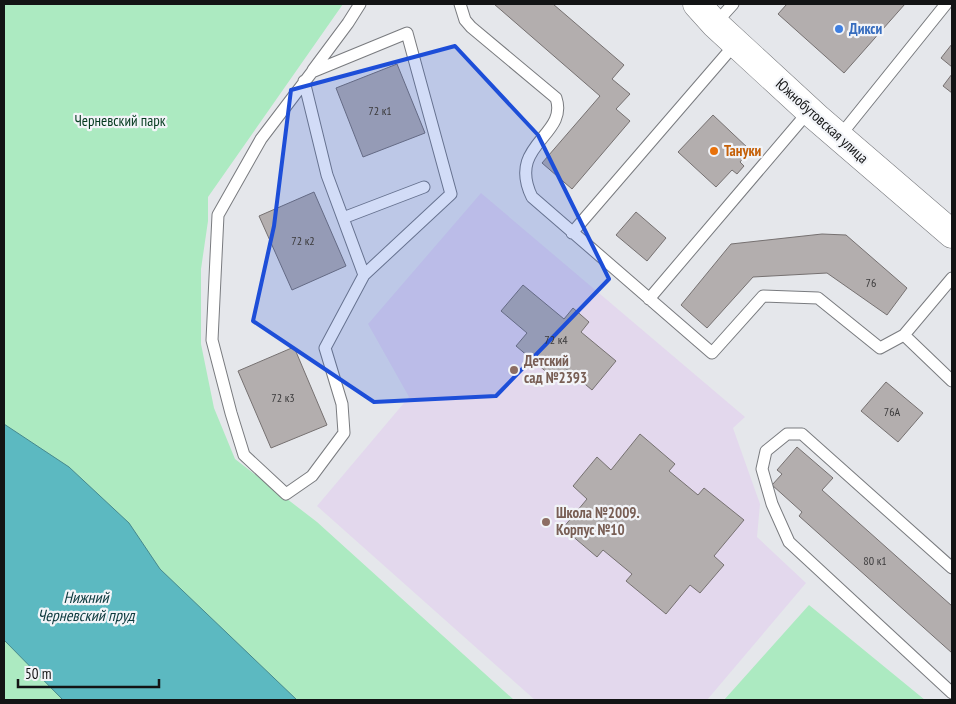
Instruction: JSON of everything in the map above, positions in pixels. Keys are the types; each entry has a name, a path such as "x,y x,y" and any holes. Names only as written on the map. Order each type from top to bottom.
{"street":[{"name":"Южнобутовская улица","path":"697,4 715,24 809,111 952,234"}],"lane":[{"path":"312,72 407,33 451,194 364,275 325,348 342,404 344,433 312,476 286,494 244,455 212,340 218,215 261,139 348,23 360,4"},
{"path":"460,4 465,20 471,27 556,98 558,115 554,123 532,149 526,162 526,178 532,197 712,353 763,296 818,298 880,348 904,336 952,278"},
{"path":"715,24 733,4"},
{"path":"839,137 946,4"},
{"path":"572,233 736,43"},
{"path":"304,82 327,175 364,275"},
{"path":"649,299 809,111"},
{"path":"343,218 424,187"},
{"path":"904,336 952,381"},
{"path":"952,568 802,434 787,434 766,451 762,469 772,504 789,542 952,693"}],"highlighted area":[{"path":"455,46 538,135 609,279 496,396 374,402 253,321 274,226 291,90"}],"shaded area":[{"name":"Школа №2009. Корпус №10","path":"481,193 745,417 733,428 760,504 757,537 806,583 707,700 535,700 317,506 409,397 368,324"}],"green space":[{"name":"Черневский парк","path":"4,4 343,4 208,197 208,221 201,269 201,344 214,408 235,459 317,522 514,700 4,700"},
{"path":"809,605 925,700 724,700"}],"water":[{"name":"Нижний Черневский пруд","path":"4,424 69,467 129,523 160,569 297,700 63,700 4,640"}],"building":[{"path":"494,4 553,4 624,65 612,79 630,94 616,109 630,121 572,189 542,163 600,96"},
{"name":"Дикси","path":"787,4 905,4 844,73 778,14"},
{"path":"952,44 952,67 941,58"},
{"path":"397,64 425,133 363,157 336,88"},
{"path":"952,74 952,93 943,86"},
{"name":"Тануки","path":"713,115 750,150 740,162 744,166 737,174 732,170 716,187 678,152"},
{"path":"314,192 346,266 292,290 259,216"},
{"path":"636,212 666,238 647,261 616,235"},
{"path":"822,234 846,235 907,288 887,315 827,273 753,277 707,328 681,305 731,244"},
{"path":"523,285 564,319 573,308 589,322 581,332 616,361 592,390 567,369 557,381 516,346 527,333 501,311"},
{"path":"294,347 327,425 271,448 238,371"},
{"path":"886,382 923,413 898,442 861,411"},
{"path":"640,434 675,464 669,471 698,495 704,488 744,520 714,556 724,565 700,593 690,585 666,614 626,581 632,574 603,550 597,557 563,528 587,499 573,486 597,457 611,470"},
{"path":"797,447 833,478 822,490 952,606 952,653 799,516 802,512 772,485 782,474 777,470"}],"place":[{"name":"Дикси","path":"839,29"},
{"name":"Тануки","path":"714,151"},
{"name":"Детский сад №2393","path":"514,370"},
{"name":"Школа №2009. Корпус №10","path":"546,522"}]}
